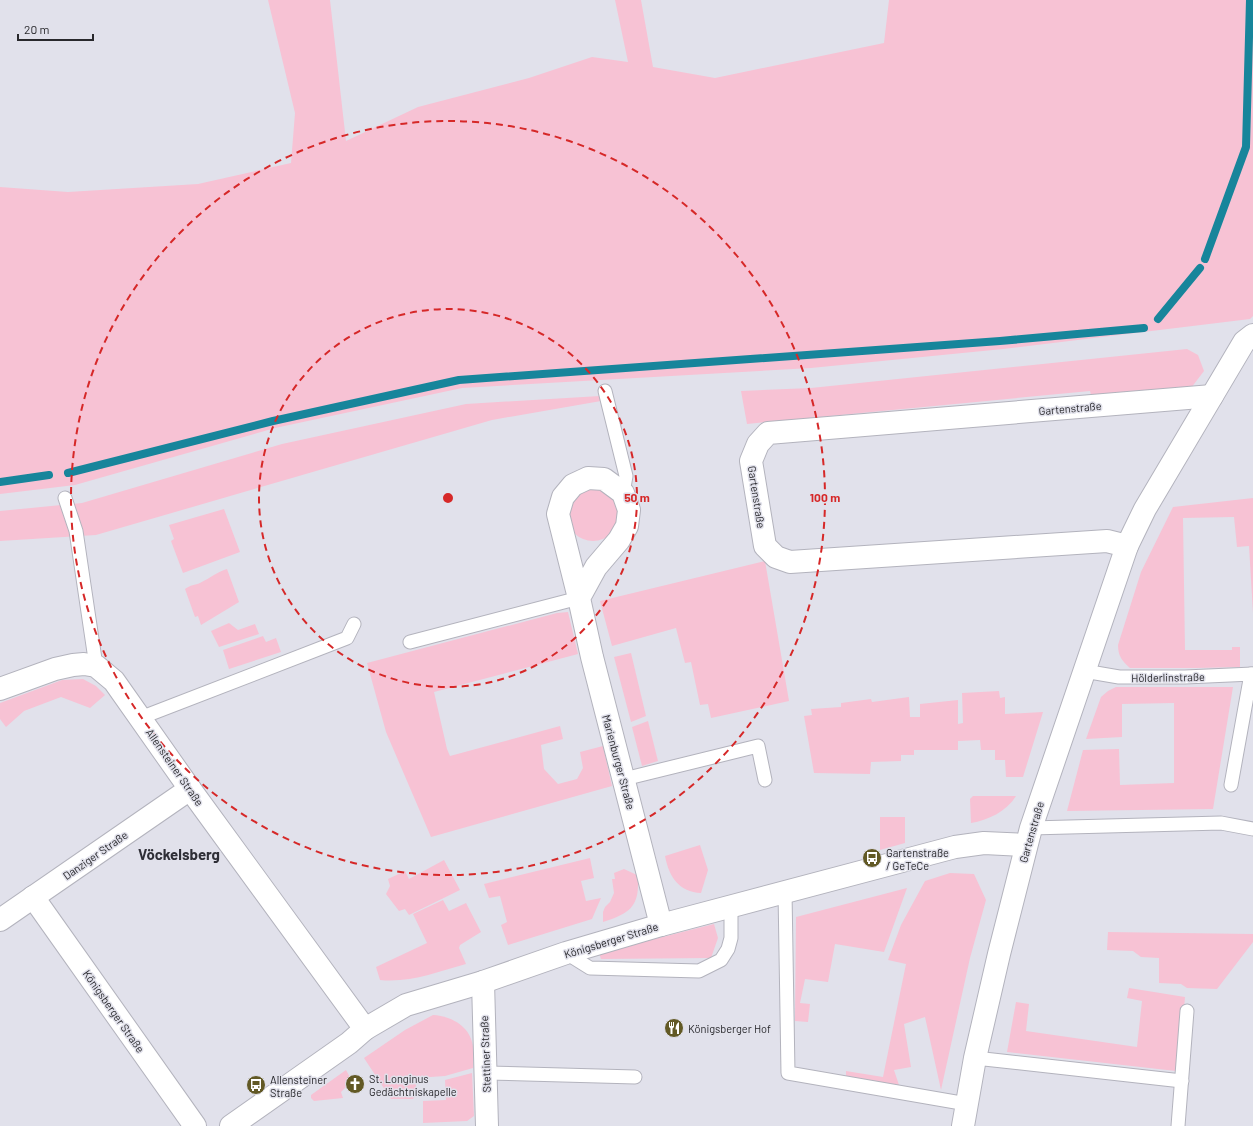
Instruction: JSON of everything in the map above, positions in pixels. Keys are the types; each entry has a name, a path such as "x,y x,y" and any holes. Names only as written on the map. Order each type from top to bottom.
{"street":[{"name":"Gartenstraße","path":"963,1126 967,1104 984,1059 999,954 1028,837 1127,546 1145,509 1212,396 1248,339"},
{"name":"Gartenstraße","path":"1127,546 1106,541 790,562 776,557 765,546 751,461 758,444 768,433 1212,396"},
{"name":"Marienburger Straße","path":"623,493 604,479 588,478 573,485 563,497 558,514 592,656 662,925"},
{"path":"579,598 596,567 619,540 627,526 629,510 623,493"},
{"path":"0,689 55,669 84,664 96,666"},
{"name":"Allensteiner Straße","path":"96,666 114,681 190,789 365,1029"},
{"name":"Danziger Straße","path":"0,920 190,789"},
{"name":"Königsberger Straße","path":"231,1126 330,1056 365,1029 406,1005 483,982 566,953 662,925 955,847 1028,837"},
{"name":"Königsberger Straße","path":"34,897 196,1126"},
{"name":"Stettiner Straße","path":"483,982 487,1126"}],"lane":[{"path":"605,390 626,476 623,493"},
{"path":"65,498 76,531 96,666"},
{"path":"410,642 579,598"},
{"name":"Allensteiner Straße","path":"140,718 347,638 354,624"},
{"name":"Hölderlinstraße","path":"1084,671 1119,677 1185,677 1252,674"},
{"path":"1231,785 1252,674"},
{"path":"624,779 758,746 765,780"},
{"path":"1028,837 1221,823 1253,829"},
{"path":"785,892 788,1073 967,1104"},
{"path":"566,953 590,968 699,971 721,960 728,949 731,938 731,907"},
{"path":"1178,1126 1187,1011"},
{"path":"984,1059 1182,1081"},
{"path":"486,1073 635,1077"}],"shaded area":[{"path":"268,0 330,0 346,141 418,107 529,78 592,57 628,62 615,0 641,0 653,67 715,78 884,43 889,0 1253,0 1253,316 1250,319 1003,349 811,368 462,388 275,428 75,485 0,494 0,187 68,192 198,184 291,163 295,113"},
{"path":"1187,349 1198,355 1204,371 1188,392 1092,399 1090,391 747,424 741,391 811,388"},
{"path":"600,396 601,401 492,420 96,535 0,541 0,511 82,503 282,444 466,404"},
{"path":"593,489 603,491 611,497 617,505 619,515 617,525 611,533 603,539 593,541 583,539 575,533 569,525 567,515 569,505 575,497 583,491"},
{"path":"1253,498 1253,613 1249,546 1237,547 1234,517 1183,518 1185,650 1232,650 1232,647 1240,647 1240,667 1130,668 1121,658 1118,645 1141,572 1173,507"},
{"path":"224,509 240,552 183,573 171,541 174,539 169,525"},
{"path":"765,561 789,701 711,718 708,704 700,705 691,662 685,663 676,628 612,646 600,601"},
{"path":"227,569 239,602 201,625 198,616 195,617 185,589"},
{"path":"568,612 578,654 434,692 447,749 450,756 560,726 563,739 541,745 544,769 558,784 577,779 583,768 580,752 603,746 612,786 431,837 386,732 367,663 557,613"},
{"path":"229,623 238,630 255,624 259,634 219,647 211,631"},
{"path":"263,636 266,642 276,638 281,652 229,669 223,650"},
{"path":"631,653 646,716 631,722 614,657"},
{"path":"83,679 96,686 105,695 90,708 61,697 24,711 6,727 0,719 0,703 62,680"},
{"path":"1116,687 1233,687 1213,809 1067,811 1083,750 1119,749 1120,785 1174,783 1174,703 1122,704 1122,737 1086,739 1101,697"},
{"path":"999,691 1000,698 1005,697 1005,714 1043,712 1023,777 1006,777 1005,760 995,760 995,750 981,750 980,740 958,741 958,750 914,750 914,755 901,755 901,761 871,762 870,774 814,773 804,716 812,715 811,709 841,707 841,703 871,699 872,702 909,697 910,717 920,717 920,704 958,700 958,724 963,723 962,693"},
{"path":"648,721 658,761 642,766 632,727"},
{"path":"973,796 1016,796 1002,811 984,820 971,823 970,799"},
{"path":"880,817 905,817 905,843 880,850"},
{"path":"700,845 708,870 701,893 687,890 676,882 669,870 665,856"},
{"path":"590,858 594,878 581,881 586,901 601,898 592,919 508,945 501,925 507,922 500,896 489,898 484,884"},
{"path":"444,860 460,890 409,915 405,909 399,911 386,894 390,886 388,879 405,871 409,879"},
{"path":"624,869 637,875 640,885 638,885 635,900 632,906 623,914 603,922 603,912 614,893 612,879 615,879 614,873"},
{"path":"950,873 974,874 986,900 970,958 941,1090 925,1017 904,1024 911,1067 894,1070 899,1085 846,1076 846,1071 883,1077 906,964 888,960 901,925 925,881"},
{"path":"907,888 884,952 835,944 828,982 805,979 800,1003 810,1004 808,1022 795,1021 796,917"},
{"path":"443,900 449,911 466,903 481,932 460,945 459,948 466,964 413,978 391,981 380,980 376,967 427,943 413,914"},
{"path":"714,924 718,938 711,958 601,959 599,953"},
{"path":"1108,932 1253,934 1253,942 1217,989 1187,988 1181,984 1159,983 1159,958 1141,957 1133,951 1107,950"},
{"path":"1129,988 1185,997 1180,1060 1176,1071 1007,1052 1016,1002 1029,1004 1026,1031 1137,1047 1142,1001 1127,998"},
{"path":"433,1015 446,1017 459,1023 468,1033 473,1046 473,1068 445,1076 416,1078 416,1095 413,1099 391,1099 364,1058 405,1030"},
{"path":"346,1070 352,1081 341,1092 343,1098 314,1101 311,1098 311,1095"},
{"path":"472,1073 474,1116 467,1121 423,1123 423,1101 446,1100 445,1080"}],"waterway":[{"path":"1205,259 1246,147 1250,0"},
{"path":"1158,319 1200,268"},
{"path":"68,473 273,421 459,380 1000,341 1144,328"},
{"path":"0,482 49,475"}],"place":[{"name":"Gartenstraße / GeTeCe","path":"872,858"},
{"name":"Königsberger Hof","path":"674,1028"},
{"name":"St. Longinus Gedächtniskapelle","path":"355,1084"},
{"name":"Allensteiner Straße","path":"256,1085"}],"district":[{"name":"Vöckelsberg","path":"179,854"}]}
